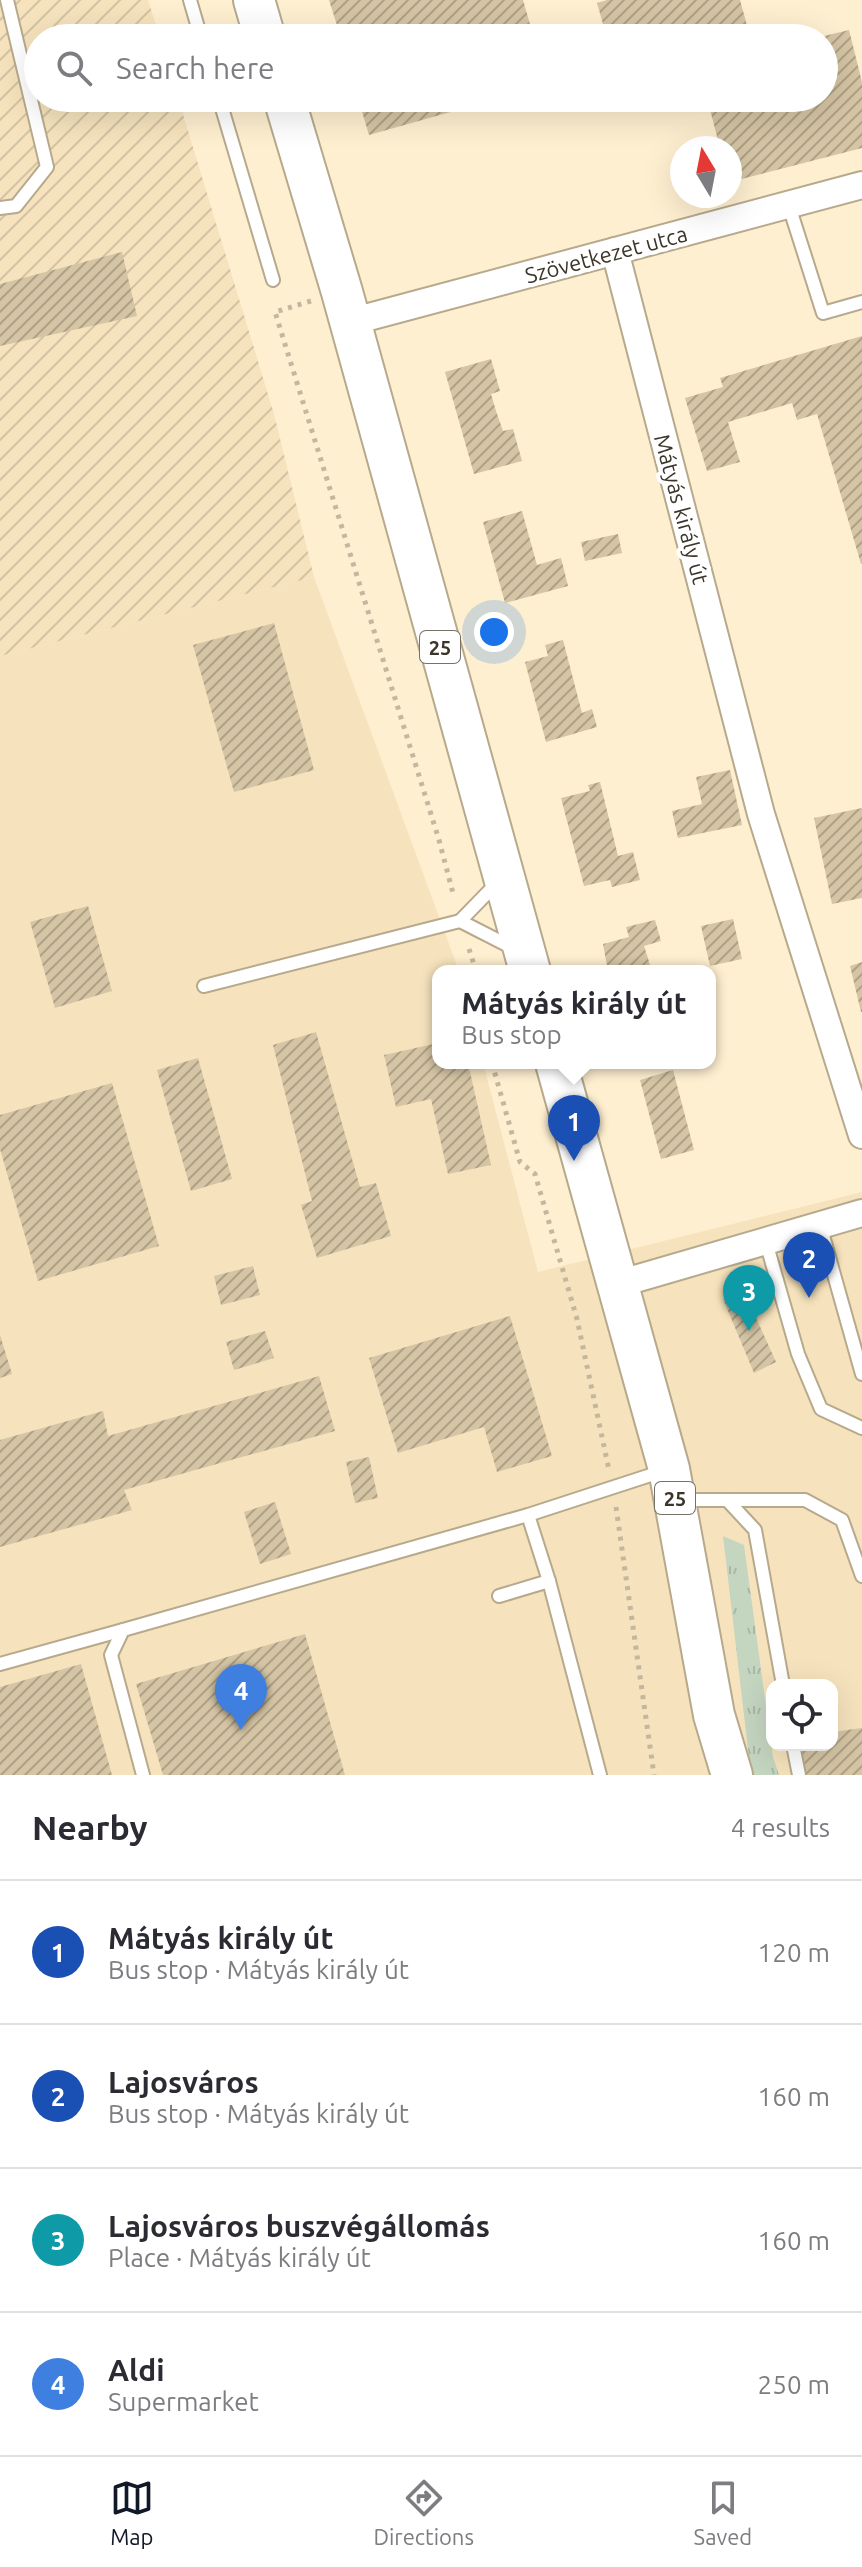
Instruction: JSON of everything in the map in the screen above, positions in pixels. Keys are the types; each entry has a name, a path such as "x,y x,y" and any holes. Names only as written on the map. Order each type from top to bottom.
{"main road":[{"path":"254,0 261,24"},
{"name":"25","path":"288,112 346,307 527,962"},
{"name":"25","path":"558,1069 673,1484 714,1715 709,1775"},
{"path":"714,1715 732,1775"}],"street":[{"name":"Szövetkezet utca","path":"346,307 615,251 862,185"},
{"name":"Mátyás király út","path":"615,251 761,814 862,1135"},
{"path":"618,1284 862,1213"}],"lane":[{"path":"7,0 24,71"},
{"path":"190,0 197,24"},
{"path":"0,208 16,206 47,167 34,112"},
{"path":"223,112 273,280"},
{"path":"789,206 823,313 862,302"},
{"path":"204,986 460,921 504,876"},
{"path":"460,921 527,962"},
{"path":"820,1225 862,1374"},
{"path":"766,1242 798,1354 821,1409 862,1428"},
{"path":"0,1664 528,1515 613,1486 673,1484 728,1501 805,1500 842,1520 862,1576"},
{"path":"728,1501 755,1530 782,1679"},
{"path":"528,1515 549,1581 600,1775"},
{"path":"499,1596 549,1581"},
{"path":"123,1630 111,1655 143,1775"},
{"path":"794,1751 799,1775"}],"path":[{"path":"346,307 275,312 439,840 474,965"},
{"path":"494,1069 520,1162 535,1174 577,1319 613,1486 654,1775"}],"shaded area":[{"path":"0,0 148,0 156,24 24,24 24,112 182,112 274,414 314,577 0,656"},
{"path":"314,577 457,965 432,965 432,1069 485,1069 538,1272 862,1192 862,1775 0,1775 0,656"}],"green space":[{"path":"723,1536 744,1545 766,1706 766,1751 772,1751 779,1775 751,1775"}],"building":[{"path":"329,0 523,0 530,24 337,24"},
{"path":"607,0 740,0 747,24 603,24 597,3"},
{"path":"849,30 862,82 862,148 742,179 742,136 717,136 711,112 838,112 838,33"},
{"path":"362,112 450,112 369,135"},
{"path":"122,252 137,316 0,346 0,284"},
{"path":"862,336 861,564 817,414 797,420 792,403 728,422 740,462 707,471 685,398 723,387 720,378"},
{"path":"491,359 500,391 491,394 496,411 503,431 513,429 522,461 474,474 445,372"},
{"path":"522,511 537,565 561,558 568,586 505,603 483,522"},
{"path":"618,534 622,553 585,561 581,542"},
{"path":"274,623 314,770 234,792 193,645"},
{"path":"563,640 582,713 592,709 597,727 546,742 525,662 548,656 545,645"},
{"path":"730,770 742,825 678,838 672,811 702,804 696,777"},
{"path":"600,782 618,856 633,852 640,880 612,887 610,880 584,886 561,798 590,791 588,785"},
{"path":"862,808 862,898 832,904 814,818"},
{"path":"88,906 112,991 55,1008 30,922"},
{"path":"733,919 742,959 710,965 701,926"},
{"path":"655,920 661,941 644,946 650,965 607,965 603,944 629,937 626,927"},
{"path":"862,962 862,1012 861,1012 850,966"},
{"path":"316,1032 360,1187 376,1183 391,1236 317,1258 301,1205 312,1201 273,1045"},
{"path":"432,1044 432,1069 469,1069 491,1165 448,1174 431,1099 396,1107 384,1055"},
{"path":"198,1058 232,1179 191,1191 157,1070"},
{"path":"673,1070 694,1150 661,1159 640,1080"},
{"path":"112,1083 159,1246 38,1281 0,1149 0,1115"},
{"path":"253,1266 260,1295 221,1305 214,1276"},
{"path":"743,1289 776,1362 754,1373 723,1299"},
{"path":"510,1316 552,1456 497,1472 484,1427 398,1453 369,1358"},
{"path":"265,1331 274,1358 234,1370 226,1342"},
{"path":"0,1335 12,1374 0,1378"},
{"path":"319,1376 335,1431 124,1490 132,1510 0,1547 0,1440 103,1411 108,1436"},
{"path":"369,1457 378,1498 355,1503 346,1462"},
{"path":"275,1502 291,1554 260,1564 244,1512"},
{"path":"305,1634 345,1775 163,1775 136,1684"},
{"path":"81,1664 112,1775 0,1775 0,1687"},
{"path":"862,1728 862,1775 806,1775 801,1751 838,1751 838,1731"}],"place":[{"name":"Mátyás király út","path":"574,1161"},
{"name":"Lajosváros","path":"809,1298"},
{"name":"Lajosváros buszvégállomás","path":"749,1331"},
{"name":"Aldi","path":"241,1730"}]}
